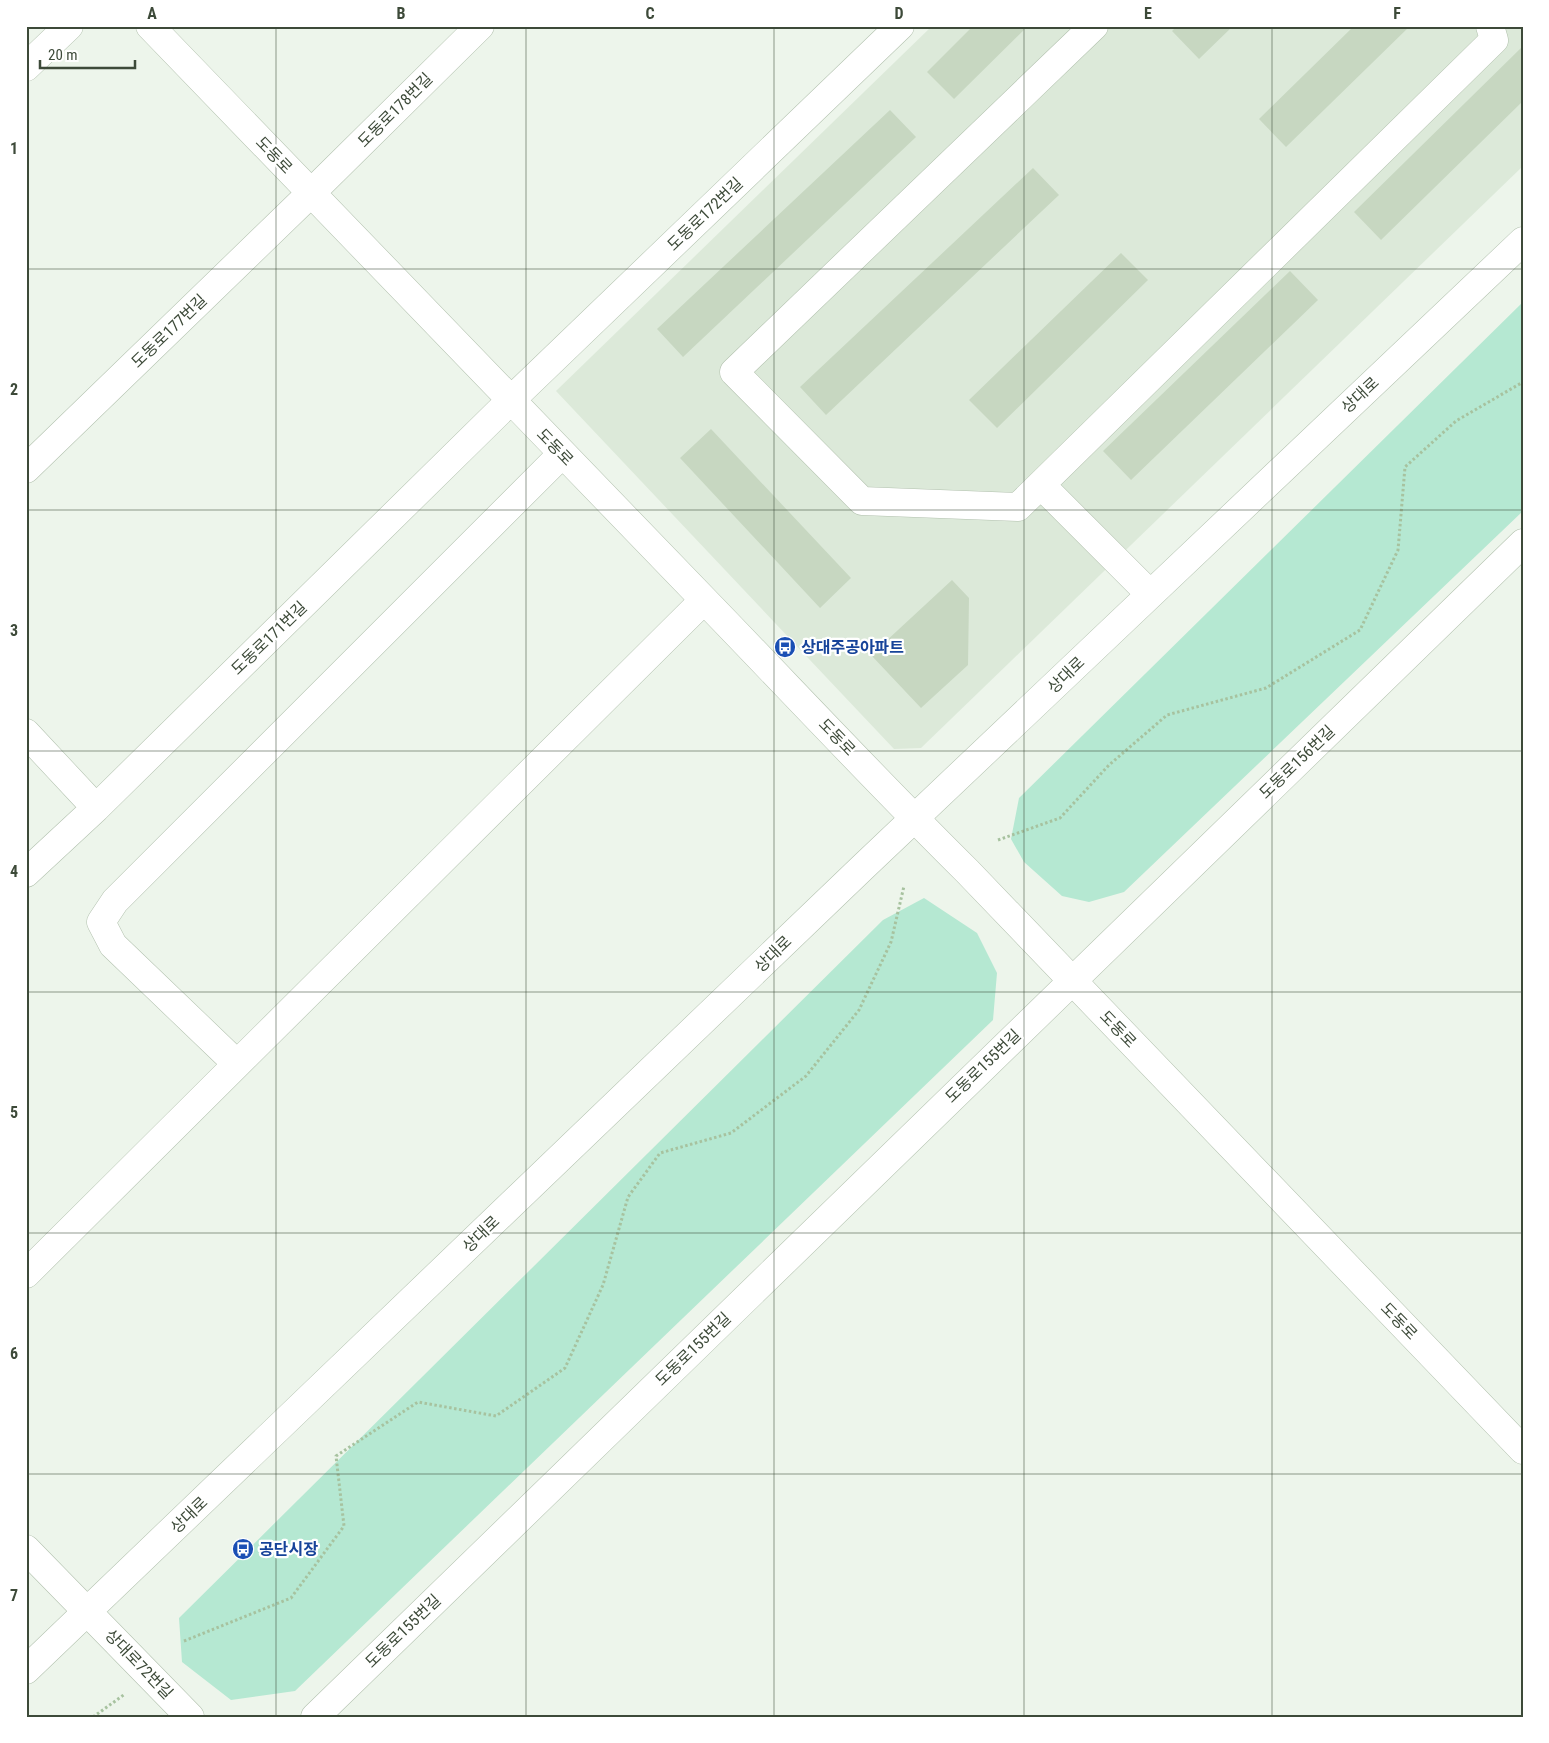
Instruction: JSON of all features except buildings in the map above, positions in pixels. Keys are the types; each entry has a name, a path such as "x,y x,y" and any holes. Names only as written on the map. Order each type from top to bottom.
{"street":[{"path":"26,68 69,26"},
{"name":"도동로","path":"150,26 914,819 967,871 1523,1450"},
{"name":"도동로178번길","path":"311,193 480,26"},
{"name":"도동로172번길","path":"510,401 900,26"},
{"path":"1094,26 734,372 862,501 1018,507 1494,40 1490,26"},
{"name":"도동로177번길","path":"26,469 311,193"},
{"name":"상대로","path":"26,1670 914,819 1523,241"},
{"name":"도동로171번길","path":"26,873 96,808 510,401"},
{"path":"237,1064 113,946 101,922 115,901 562,454"},
{"path":"1041,485 1150,594"},
{"name":"도동로156번길","path":"1071,980 1523,543"},
{"path":"26,1274 704,600"},
{"path":"26,733 96,808"},
{"name":"도동로155번길","path":"315,1717 1071,980"},
{"name":"상대로72번길","path":"26,1549 190,1717"}],"path":[{"path":"998,840 1060,818 1109,765 1167,714 1266,688 1360,630 1398,550 1405,467 1456,421 1523,382"},
{"path":"184,1641 291,1598 344,1526 336,1456 418,1402 496,1416 565,1368 603,1285 628,1197 660,1153 731,1134 806,1076 859,1010 891,942 904,886"},
{"path":"93,1717 131,1689"}],"shaded area":[{"name":"상대주공아파트","path":"932,26 1523,26 1523,166 921,748 894,749 556,391"}],"green space":[{"path":"1523,302 1523,511 1124,892 1089,902 1062,896 1024,862 1011,839 1019,798"},
{"path":"924,898 977,933 997,973 993,1020 295,1691 231,1700 182,1662 179,1618 883,920"}],"place":[{"name":"상대주공아파트","path":"785,647"},
{"name":"공단시장","path":"243,1549"}]}
